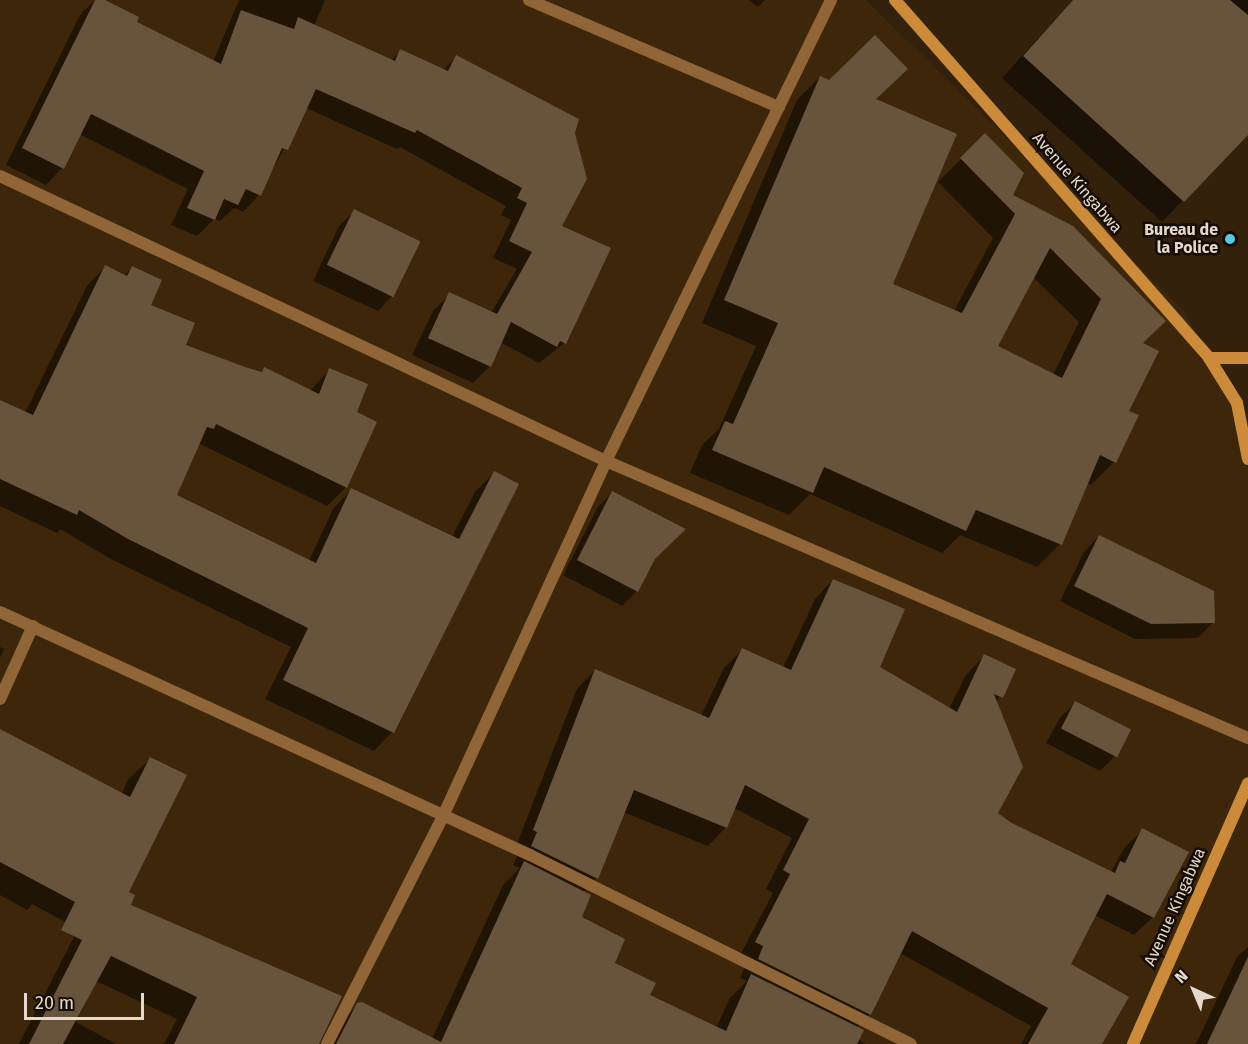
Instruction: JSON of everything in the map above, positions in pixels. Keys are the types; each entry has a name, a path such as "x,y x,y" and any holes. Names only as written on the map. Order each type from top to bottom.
{"street":[{"path":"530,0 779,107"},
{"path":"327,1044 443,816 606,461 831,0"},
{"name":"Avenue Kingabwa","path":"895,0 1209,358 1237,403 1248,459"},
{"path":"0,176 606,461 1248,738"},
{"path":"1209,358 1248,358"},
{"path":"0,612 443,816 911,1044"},
{"path":"0,699 33,626"},
{"name":"Avenue Kingabwa","path":"1133,1044 1248,783"}],"shaded area":[{"path":"0,0 866,0 1184,311 1248,429 1248,1044 0,1044"}],"building":[{"path":"95,0 105,0 139,17 137,22 221,64 241,10 294,29 298,17 395,61 400,49 448,71 456,55 579,119 575,133 587,179 562,226 611,248 566,344 560,341 557,347 511,322 491,367 428,338 449,292 497,314 532,252 509,241 527,203 517,198 522,188 417,130 415,133 316,89 288,150 282,148 261,196 246,189 238,205 224,199 215,220 187,208 204,171 91,114 64,169 22,148"},
{"path":"1073,0 1230,0 1248,15 1248,135 1184,202 1023,56"},
{"path":"875,35 908,69 876,99 957,134 893,284 962,313 1015,214 960,158 985,133 1024,173 1013,195 1073,226 1166,321 1143,343 1159,351 1129,411 1139,415 1116,463 1100,455 1062,545 976,510 966,531 824,467 813,493 712,450 725,421 733,424 778,323 724,300 820,76 829,80","holes":["1050,248 1101,299 1062,378 998,346"]},
{"path":"354,209 421,241 393,297 327,265"},
{"path":"105,265 127,276 132,266 162,280 151,305 195,323 186,345 262,372 264,367 319,394 329,368 368,384 357,412 377,422 347,488 216,424 214,429 207,427 177,495 316,563 351,488 459,539 494,471 519,484 394,733 283,680 308,628 128,539 79,510 77,515 0,479 0,400 33,415"},
{"path":"612,491 686,529 655,559 638,592 577,560"},
{"path":"1099,535 1214,591 1215,623 1151,624 1074,586"},
{"path":"833,579 905,609 880,667 957,712 984,654 1016,669 1003,698 994,694 1023,767 998,813 1010,822 1115,873 1120,861 1125,863 1142,828 1189,852 1154,918 1107,894 1071,964 1129,997 1102,1044 1028,1044 1048,1008 912,931 871,1015 758,959 763,946 755,942 790,874 783,870 809,819 745,785 727,828 634,790 598,879 531,846 537,832 533,830 595,669 709,718 742,648 791,670"},
{"path":"1075,701 1131,730 1117,757 1061,729"},
{"path":"0,729 130,797 150,757 187,775 129,892 135,895 131,905 342,996 319,1044 174,1044 197,997 111,956 63,1044 29,1044 82,940 61,930 75,902 0,862"},
{"path":"524,861 591,895 582,917 625,939 615,963 656,983 650,995 726,1031 751,974 864,1030 857,1044 336,1044 357,1003 362,1002 441,1042"},
{"path":"1248,957 1248,1044 1207,1044"}],"place":[{"name":"Bureau de la Police","path":"1230,239"}]}
